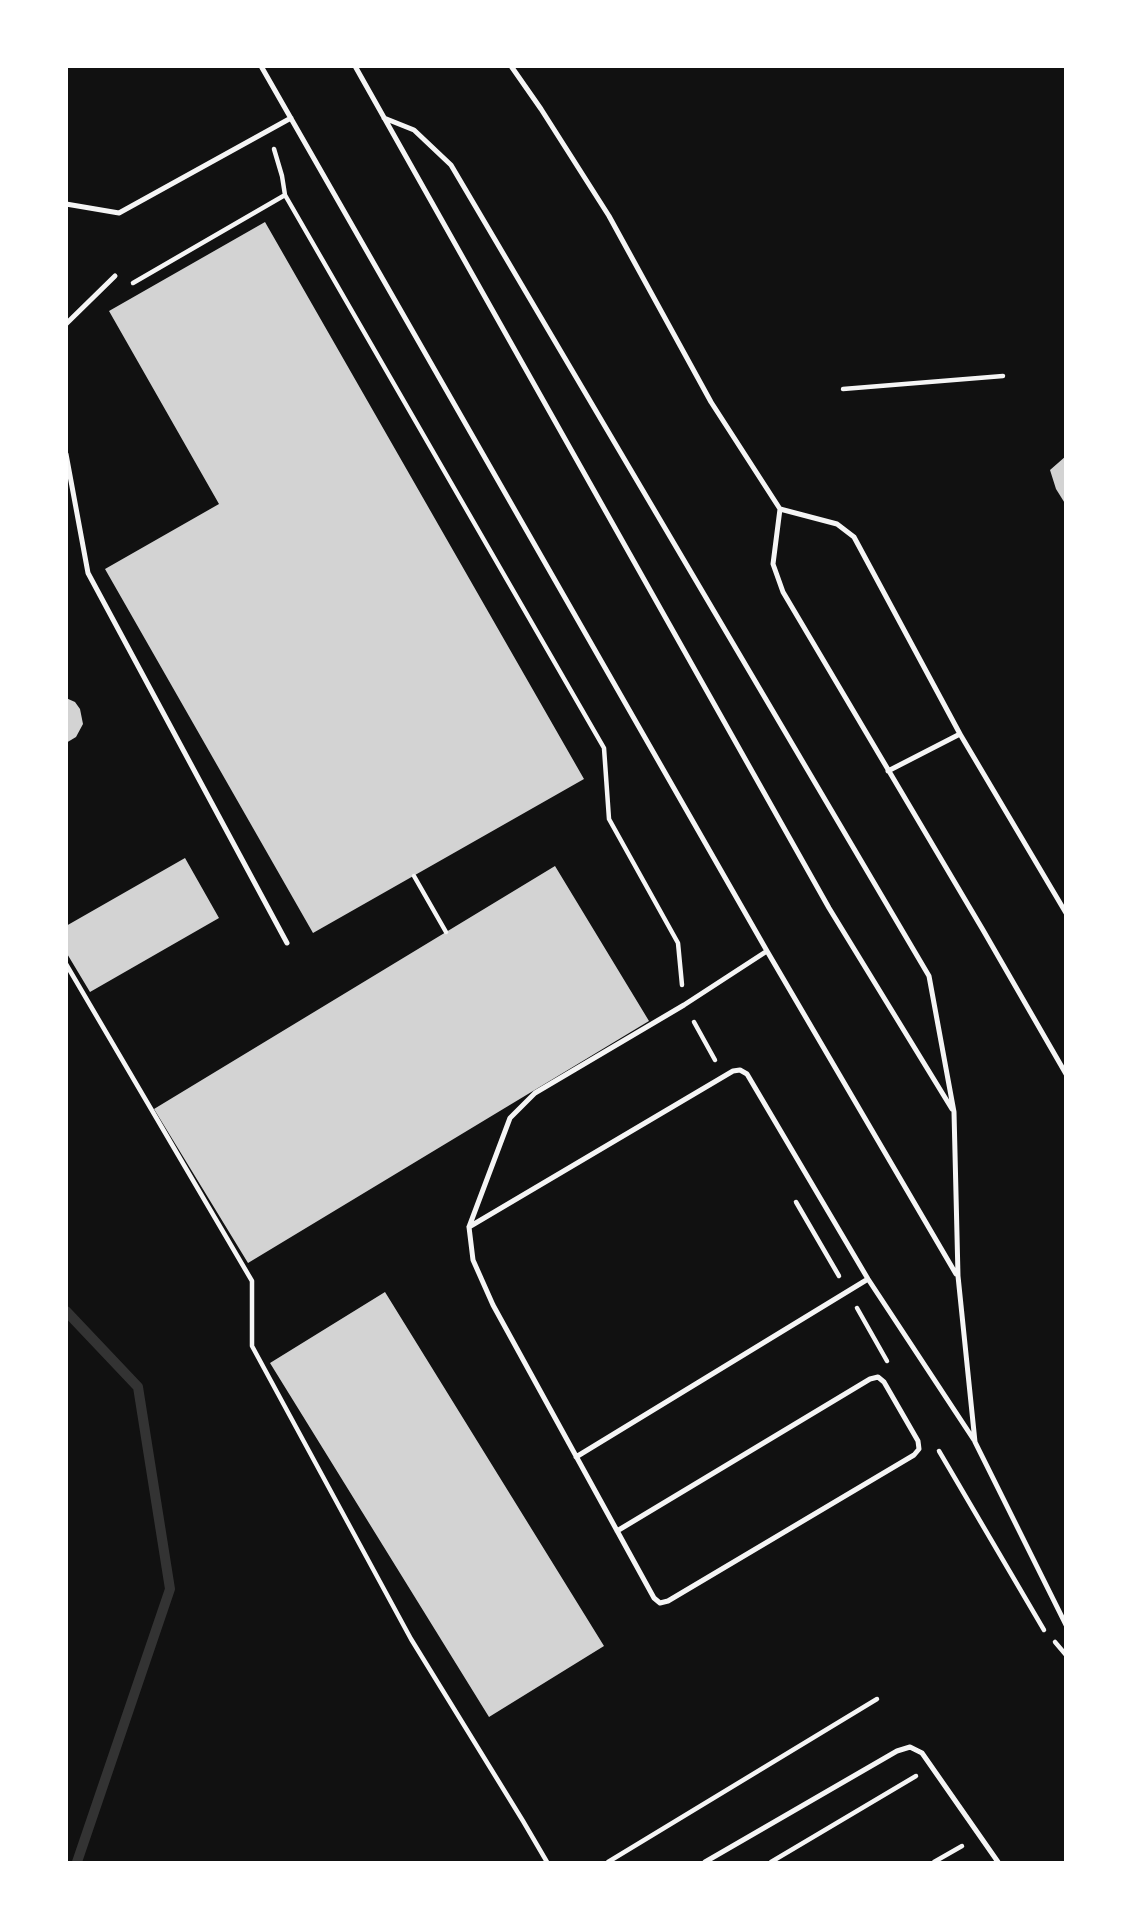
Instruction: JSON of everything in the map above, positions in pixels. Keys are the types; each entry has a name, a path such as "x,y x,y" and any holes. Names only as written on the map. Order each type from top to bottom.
{"lane":[{"path":"261,66 768,951 958,1276"},
{"path":"355,66 829,908 954,1112"},
{"path":"511,66 609,216 711,402 780,509 773,564 783,592 1066,1074"},
{"path":"66,204 119,213 291,118"},
{"path":"384,118 414,130 451,165 929,976 954,1112 958,1276 975,1442"},
{"path":"66,324 116,276"},
{"path":"66,454 88,573 287,943"},
{"path":"780,509 837,524 854,537 960,734 1066,913"},
{"path":"888,771 960,734"},
{"path":"617,1531 870,1378 877,1377 884,1382 918,1441 919,1449 914,1455 668,1601 660,1603 654,1598 576,1457 493,1305 473,1260 469,1227 510,1118 535,1093 684,1005 768,951"},
{"path":"469,1227 733,1071 740,1070 747,1074 868,1279 975,1442 1066,1625"},
{"path":"576,1457 868,1279"},
{"path":"705,1863 897,1751 910,1747 922,1753 998,1863"}],"path":[{"path":"126,287 285,195 604,748 609,820 678,943 684,1005 724,1076"},
{"path":"843,389 1003,376"},
{"path":"414,876 446,932"},
{"path":"66,964 252,1281 252,1346 411,1639 547,1863"},
{"path":"790,1191 893,1371"},
{"path":"939,1451 1042,1629 1066,1655"},
{"path":"608,1863 877,1699"},
{"path":"771,1863 922,1772"},
{"path":"934,1863 969,1842"}],"building":[{"path":"265,222 584,779 313,933 105,569 219,504 109,311"},
{"path":"1066,456 1066,505 1056,489 1050,470"},
{"path":"66,698 75,702 80,709 83,724 76,737 66,743"},
{"path":"185,858 219,918 90,992 66,952 66,926"},
{"path":"555,866 649,1021 248,1263 154,1109"},
{"path":"385,1292 604,1646 489,1717 270,1363"}],"waterway":[{"path":"66,1311 138,1387 170,1589 77,1862"}]}
